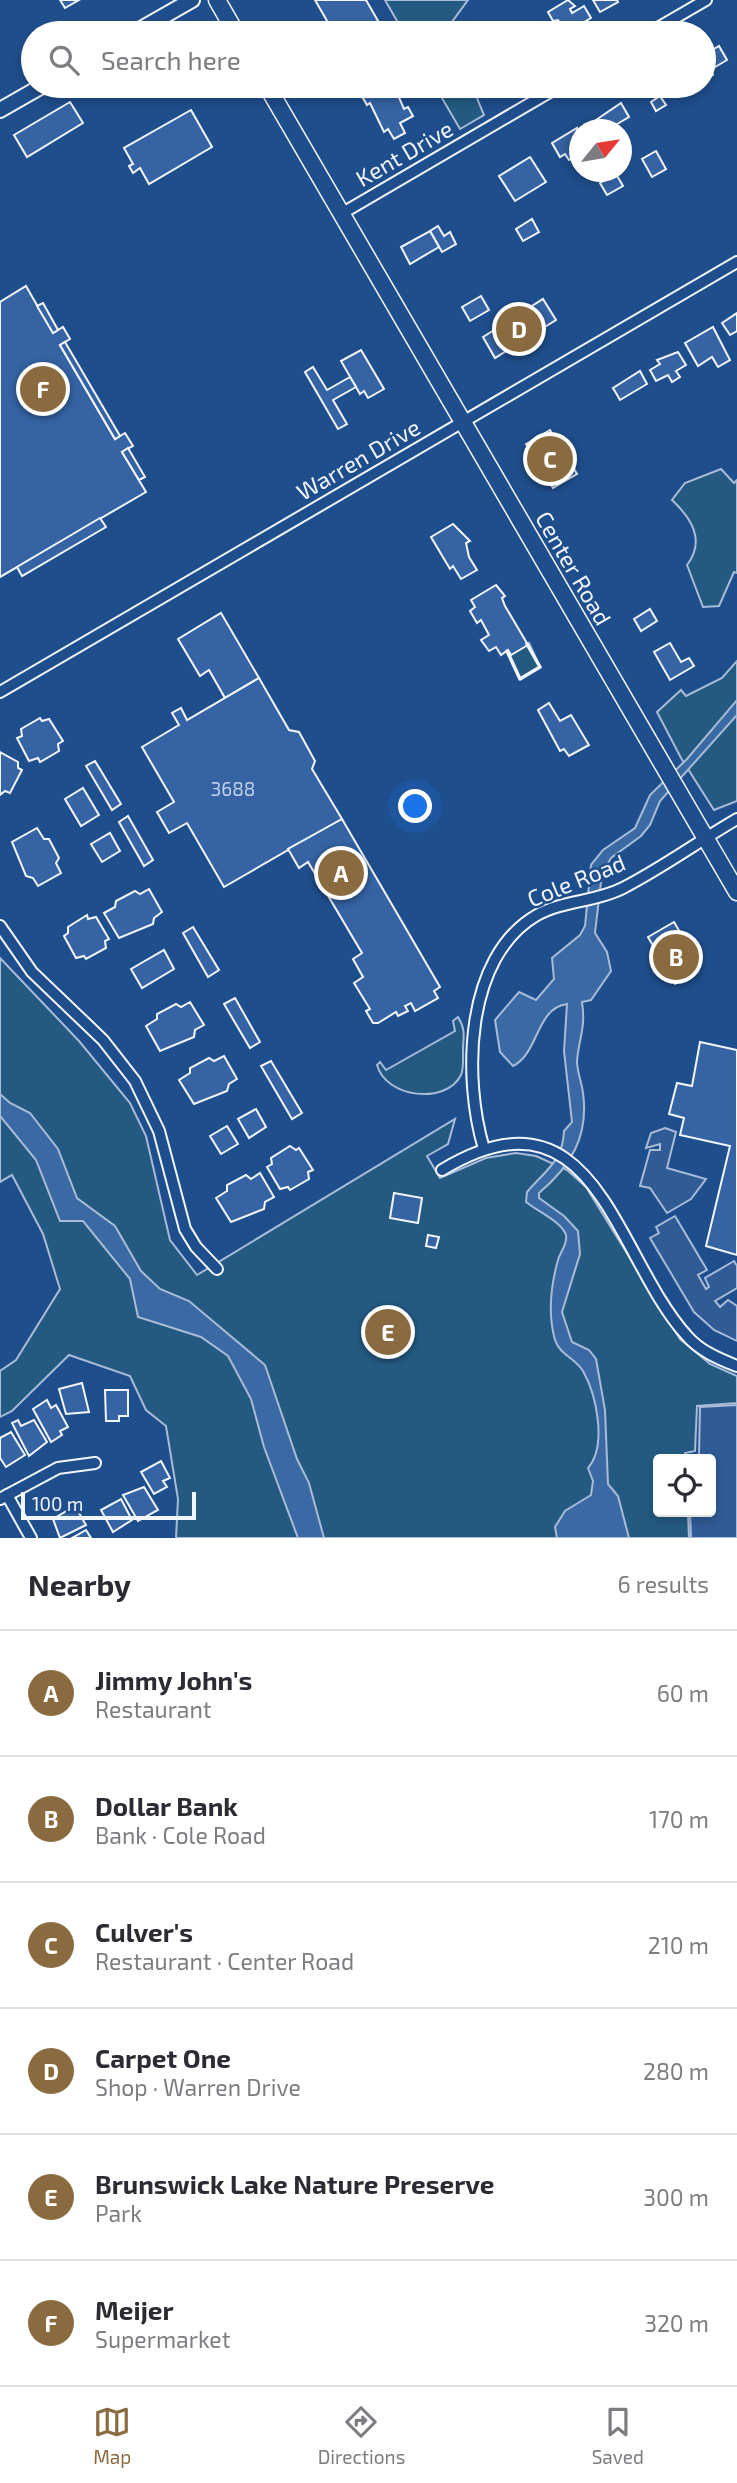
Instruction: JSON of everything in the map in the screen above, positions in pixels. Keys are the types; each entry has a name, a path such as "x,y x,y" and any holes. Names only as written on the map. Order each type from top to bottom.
{"main road":[{"path":"217,0 229,21"},
{"name":"Center Road","path":"274,98 737,892"}],"street":[{"path":"155,21 192,0"},
{"path":"670,21 706,0"},
{"path":"0,110 21,98"},
{"name":"Kent Drive","path":"341,214 539,98"},
{"name":"Warren Drive","path":"0,692 737,262"},
{"name":"Cole Road","path":"484,1149 472,1094 471,1066 478,1010 494,961 518,929 552,908 600,897 624,888 737,819"},
{"path":"0,926 32,972 103,1040 135,1082 159,1131 185,1229 195,1247 217,1269"},
{"path":"442,1170 484,1149 514,1144 535,1147 560,1157 579,1169 600,1193 683,1331 706,1352 737,1366"},
{"path":"32,1538 4,1497 58,1468 95,1463"}],"shaded area":[{"path":"385,0 468,0 453,21 397,21"},
{"path":"442,98 477,98 484,115 460,129"},
{"path":"721,469 734,483 737,480 737,573 734,572 719,606 703,607 687,565 695,547 694,530 685,514 672,500 685,483"},
{"path":"529,643 540,667 520,679 507,651 511,655"},
{"path":"737,661 737,801 714,810 681,758 657,712 681,690 686,696 722,678"},
{"path":"737,700 737,715 660,801 650,825 641,836 611,858 602,873 595,933 607,952 611,971 591,1000 582,1002 583,1026 577,1061 583,1093 583,1123 569,1161 539,1193 539,1198 564,1216 578,1231 580,1254 562,1312 572,1342 589,1350 596,1359 605,1410 608,1484 618,1496 629,1538 557,1538 555,1527 565,1511 591,1495 593,1481 588,1468 594,1459 598,1434 596,1407 588,1381 580,1367 557,1345 553,1330 552,1290 566,1235 554,1221 526,1202 527,1192 557,1158 564,1131 572,1122 564,1051 567,1004 557,1007 549,1014 522,1060 513,1066 500,1052 495,1020 519,992 536,1000 554,979 552,958 580,935 585,926 591,865 603,850 635,828 650,795 687,759"},
{"path":"0,958 79,1041 130,1103 146,1136 170,1240 197,1275 455,1119 448,1144 427,1156 440,1178 486,1158 516,1153 536,1156 567,1170 586,1187 680,1339 710,1364 737,1376 737,1403 697,1406 695,1451 685,1454 653,1454 653,1517 688,1517 689,1538 176,1538 178,1499 166,1426 146,1410 130,1376 69,1355 12,1411 0,1417 0,1371 16,1360 60,1289 43,1234 12,1175 0,1182"},
{"path":"458,1017 464,1032 463,1065 461,1075 453,1085 443,1091 417,1094 392,1085 383,1076 377,1065 380,1062 386,1070 455,1031 453,1021"},
{"path":"0,1094 10,1103 30,1113 58,1149 77,1198 115,1226 141,1271 160,1289 189,1301 265,1365 297,1459 309,1483 324,1538 298,1538 264,1447 251,1399 228,1356 201,1337 138,1317 130,1279 83,1221 60,1221 36,1160 0,1116"},
{"path":"665,1128 676,1132 667,1168 706,1179 691,1199 667,1213 650,1188 640,1186 650,1150 660,1150 660,1144 646,1148 651,1133"},
{"path":"675,1216 707,1270 698,1275 706,1289 709,1287 705,1278 734,1261 737,1266 737,1288 715,1301 720,1307 728,1300 737,1306 737,1341 714,1330 694,1312 650,1238 659,1233 656,1227"},
{"path":"737,1405 737,1538 691,1538 690,1517 716,1517 716,1454 699,1454 700,1407"}],"building":[{"path":"60,0 79,0 65,8"},
{"path":"315,0 366,0 378,21 327,21"},
{"path":"568,0 575,6 570,9 572,13 584,6 591,18 586,21 553,21 548,12"},
{"path":"593,0 617,0 618,2 600,12"},
{"path":"719,46 727,60 716,66 716,48"},
{"path":"363,98 399,98 404,109 408,107 413,116 400,123 405,133 394,139 388,129 384,132 370,103 367,105"},
{"path":"661,98 666,105 656,111 651,102"},
{"path":"70,102 83,123 27,157 14,135"},
{"path":"621,103 629,117 626,119 597,119"},
{"path":"191,110 212,147 149,184 140,168 133,173 129,166 133,164 124,148"},
{"path":"569,133 569,160 565,154 560,157 552,143"},
{"path":"656,151 666,169 652,177 642,159"},
{"path":"530,157 546,182 515,201 499,176"},
{"path":"621,182 623,186 607,195 600,183"},
{"path":"532,219 539,232 523,241 516,229"},
{"path":"438,226 444,236 450,232 456,244 442,252 430,231"},
{"path":"430,231 439,247 410,264 401,247"},
{"path":"26,286 53,333 63,327 70,339 60,345 115,439 125,433 133,446 122,452 146,492 0,577 0,302"},
{"path":"481,296 489,310 470,321 462,307"},
{"path":"543,299 556,320 495,358 483,337"},
{"path":"43,303 58,330 53,333 37,306"},
{"path":"737,313 737,331 730,335 722,323"},
{"path":"713,327 730,360 718,367 712,357 698,366 685,343"},
{"path":"65,342 120,436 115,439 60,345"},
{"path":"361,350 384,389 368,398 364,391 360,394 341,361"},
{"path":"678,352 686,365 676,371 680,377 672,382 668,375 656,381 650,370 660,364 657,360"},
{"path":"313,367 327,390 350,377 356,387 333,400 347,424 338,429 305,372"},
{"path":"640,371 647,384 620,400 613,388"},
{"path":"550,430 577,474 553,488 526,444"},
{"path":"128,448 145,477 139,480 122,452"},
{"path":"100,518 106,527 22,576 17,567"},
{"path":"453,524 470,541 466,543 469,557 477,570 461,579 453,566 450,569 431,537"},
{"path":"496,585 505,596 502,598 505,606 528,645 511,655 508,650 501,655 496,647 489,651 481,640 489,635 481,620 477,623 470,611 475,607 471,600"},
{"path":"650,609 657,621 641,631 634,619"},
{"path":"221,613 259,678 225,698 209,670 200,676 178,639"},
{"path":"670,643 681,662 689,658 694,666 670,680 654,652"},
{"path":"259,678 289,730 299,732 315,761 312,769 342,819 224,887 187,823 169,833 157,812 174,802 142,747 179,725 172,713 181,708 187,720"},
{"path":"549,703 560,721 571,715 589,745 569,756 564,749 560,751 538,710"},
{"path":"40,718 42,721 49,719 63,741 58,744 59,751 40,762 38,758 29,761 17,738 22,736 21,729"},
{"path":"0,752 18,762 18,768 22,770 10,793 5,791 0,795"},
{"path":"95,761 121,804 112,810 86,766"},
{"path":"83,788 99,815 81,826 65,799"},
{"path":"128,816 153,860 144,866 119,822"},
{"path":"342,819 440,987 434,991 438,998 415,1011 411,1003 405,1006 408,1011 398,1016 396,1012 378,1023 373,1023 366,1011 370,1009 354,983 363,977 353,959 362,953 308,862 299,868 288,849"},
{"path":"37,828 44,839 49,839 59,858 56,863 61,873 38,886 33,878 26,876 12,842"},
{"path":"110,833 120,851 102,862 91,844"},
{"path":"149,889 162,912 154,918 153,924 119,938 104,913 115,907 116,901 135,891 140,894"},
{"path":"87,915 88,919 96,917 109,939 105,941 106,948 86,959 84,956 76,958 64,936 68,933 68,927"},
{"path":"674,922 695,958 681,966 687,977 675,984 648,937"},
{"path":"193,927 219,970 208,977 183,933"},
{"path":"164,950 174,969 142,988 131,969"},
{"path":"235,998 260,1042 250,1048 224,1004"},
{"path":"190,1002 204,1025 195,1030 194,1037 160,1051 146,1026 157,1019 157,1014 176,1004 181,1007"},
{"path":"700,1042 737,1050 737,1255 706,1246 730,1146 680,1135 684,1118 669,1114 677,1083 692,1086"},
{"path":"224,1056 237,1079 229,1084 227,1091 194,1104 179,1080 190,1073 190,1068 209,1058 214,1061"},
{"path":"271,1061 302,1113 292,1119 261,1066"},
{"path":"256,1109 266,1127 249,1138 238,1119"},
{"path":"227,1126 238,1144 221,1154 210,1136"},
{"path":"290,1146 296,1150 299,1148 313,1170 308,1172 309,1179 290,1190 288,1187 280,1189 267,1167 272,1164 271,1158"},
{"path":"260,1173 274,1197 265,1202 264,1209 231,1222 216,1198 227,1191 227,1185 246,1175 251,1179"},
{"path":"394,1193 422,1198 418,1223 390,1218"},
{"path":"428,1235 439,1237 436,1248 426,1246"},
{"path":"82,1383 89,1412 66,1414 59,1389"},
{"path":"105,1390 128,1390 128,1416 119,1416 119,1421 106,1421"},
{"path":"47,1400 51,1408 56,1405 68,1427 60,1431 62,1435 51,1442 33,1409"},
{"path":"18,1420 21,1426 34,1420 47,1442 29,1456 12,1423"},
{"path":"11,1432 25,1455 6,1467 0,1458 0,1438"},
{"path":"161,1461 170,1478 163,1481 167,1487 154,1494 141,1472"},
{"path":"144,1487 158,1510 138,1521 123,1495"},
{"path":"121,1499 132,1520 113,1532 101,1510"},
{"path":"75,1506 86,1525 60,1538 53,1519"},
{"path":"86,1530 91,1538 72,1538"}],"wall":[{"path":"507,651 520,679 540,667 527,644"}],"place":[{"name":"Carpet One","path":"519,329"},
{"name":"Meijer","path":"43,389"},
{"name":"Culver's","path":"550,459"},
{"name":"Jimmy John's","path":"341,873"},
{"name":"Dollar Bank","path":"676,957"},
{"name":"Brunswick Lake Nature Preserve","path":"388,1332"}]}
